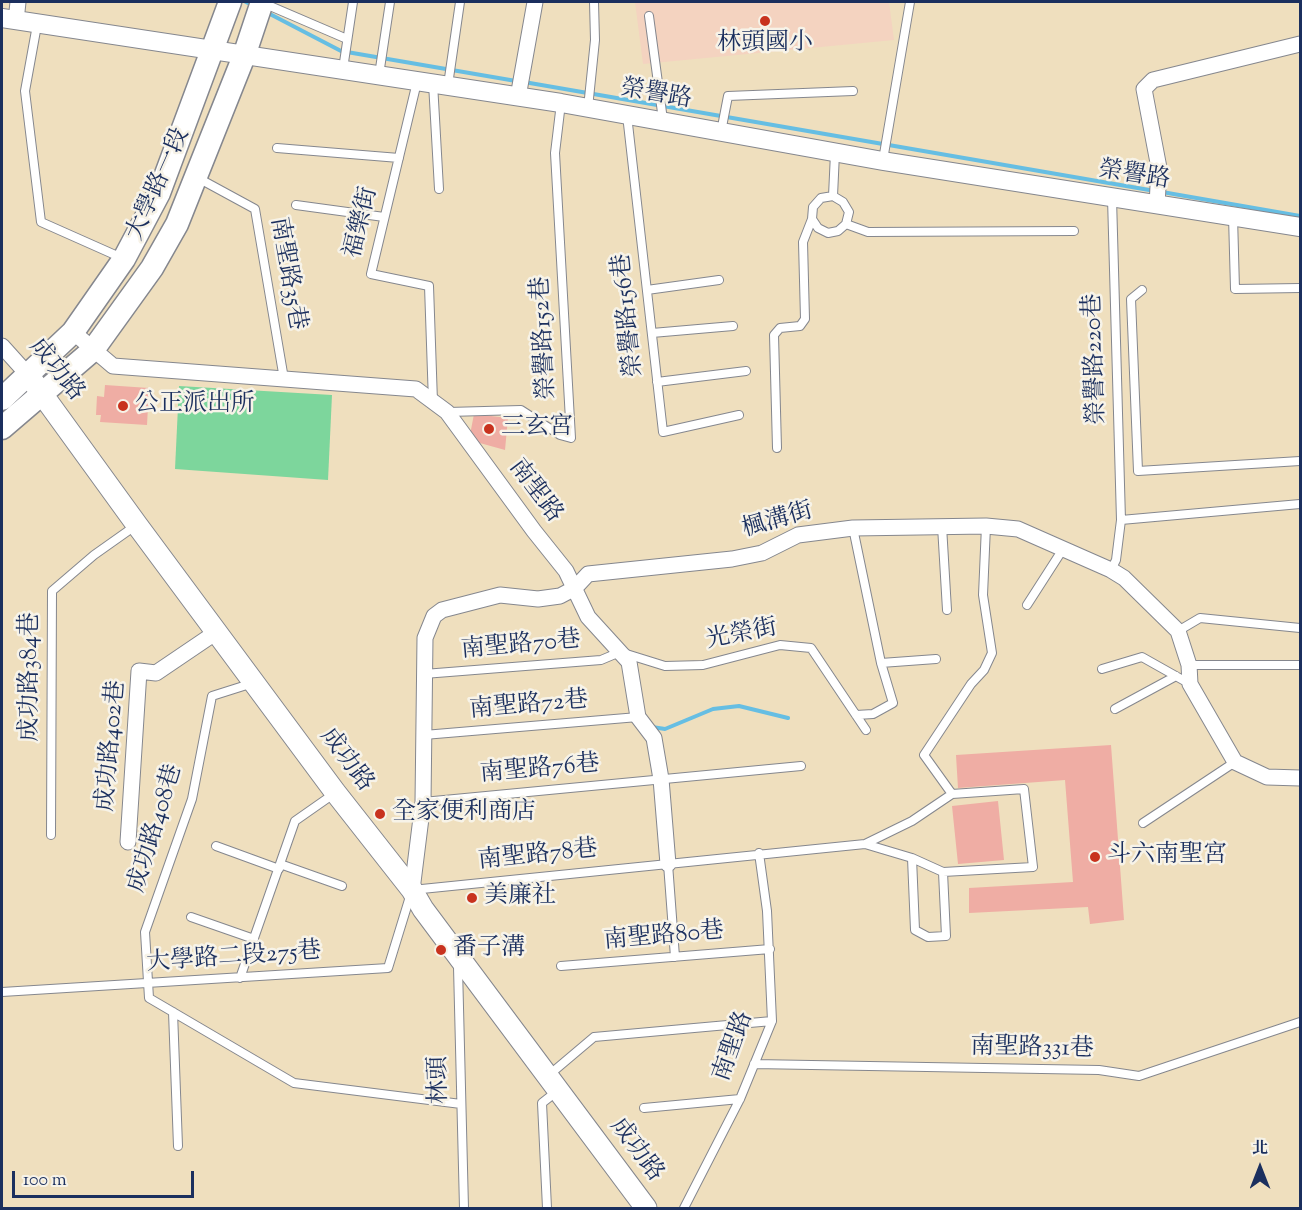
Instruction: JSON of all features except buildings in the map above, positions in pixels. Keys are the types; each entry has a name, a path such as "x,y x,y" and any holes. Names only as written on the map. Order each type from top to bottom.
{"main road":[{"name":"大學路一段","path":"2,399 29,376 73,332 124,259 159,193 230,2"},
{"name":"大學路一段","path":"2,428 93,350 152,268 177,224 194,176 244,56 262,2"},
{"name":"成功路","path":"29,376 137,525 256,682 335,792 412,890 552,1084 646,1209"}],"street":[{"path":"9,20 18,2"},
{"path":"518,97 535,2"},
{"name":"榮譽路","path":"9,20 561,103 883,161 1300,227"},
{"path":"1157,205 1159,168 1144,89 1153,80 1300,44"},
{"name":"南聖路","path":"73,332 113,366 416,388 447,412 534,531 566,570 588,617 628,662 638,717 654,738 661,779 668,864"},
{"name":"成功路","path":"2,346 29,376"},
{"name":"楓溝街","path":"412,890 423,802 425,638 434,616 442,610 500,595 538,599 560,596 575,588 588,574 732,559 762,553 798,535 853,528 986,526 1018,529 1111,570 1124,578 1178,631 1189,665 1183,680 1235,762"},
{"name":"成功路402巷","path":"128,842 139,671 156,673 218,631"},
{"path":"1235,762 1267,777 1300,778"}],"lane":[{"path":"262,2 347,39"},
{"path":"343,69 353,2"},
{"path":"379,75 390,2"},
{"path":"439,189 433,83 460,2"},
{"path":"588,108 595,40 594,2"},
{"path":"883,161 910,2"},
{"path":"649,16 664,122"},
{"path":"37,23 25,91 41,222 124,259"},
{"name":"福樂街","path":"433,83 399,158 370,274 429,286 433,402"},
{"path":"721,132 728,96 853,91"},
{"name":"榮譽路152巷","path":"447,412 521,410 560,435 571,438 555,153 561,103"},
{"name":"榮譽路156巷","path":"627,115 663,432 739,416"},
{"path":"277,148 399,158"},
{"path":"833,196 835,152"},
{"name":"南聖路35巷","path":"194,176 255,209 284,379"},
{"path":"777,448 774,335 780,328 800,326 805,319 803,242 812,219 813,207 821,198 833,196 843,202 849,212 846,224 838,231 828,233 818,228 812,219"},
{"name":"榮譽路220巷","path":"1111,570 1116,561 1121,520 1112,198"},
{"path":"296,205 384,217"},
{"path":"1233,216 1235,290 1300,288"},
{"path":"846,224 868,232 1074,231"},
{"path":"647,290 719,280"},
{"path":"1142,290 1131,299 1138,471 1300,461"},
{"path":"652,333 734,326"},
{"path":"657,382 746,371"},
{"path":"1121,520 1300,504"},
{"name":"成功路384巷","path":"51,836 52,591 94,555 137,525"},
{"path":"942,526 947,610"},
{"path":"952,794 924,755 971,684 984,670 992,653 983,595 986,526"},
{"path":"853,528 881,663 893,703 873,714 856,715"},
{"path":"1027,605 1063,549"},
{"path":"1178,631 1200,618 1300,628"},
{"name":"光榮街","path":"620,652 665,666 703,665 780,645 811,648 866,730"},
{"name":"南聖路70巷","path":"424,674 601,660 620,652"},
{"path":"1102,669 1142,657 1183,680"},
{"path":"881,663 936,659"},
{"path":"1189,665 1300,665"},
{"path":"1115,709 1183,680"},
{"name":"成功路408巷","path":"146,984 145,932 192,799 212,696 256,682"},
{"name":"南聖路72巷","path":"424,735 638,717"},
{"path":"1143,823 1235,762"},
{"name":"南聖路76巷","path":"423,802 801,766"},
{"path":"1024,789 1033,867 943,872 912,858 865,843 912,821 952,794 1024,789"},
{"path":"240,978 296,821 335,792"},
{"name":"南聖路78巷","path":"412,890 865,843"},
{"path":"216,846 342,886"},
{"name":"南聖路","path":"684,1209 740,1099 772,1021 768,911 759,853"},
{"path":"912,858 915,930 928,936 946,936 943,872"},
{"path":"668,864 675,957"},
{"name":"大學路二段275巷","path":"2,992 388,968 412,890"},
{"path":"191,917 254,939"},
{"name":"南聖路80巷","path":"561,966 770,949"},
{"name":"林頭","path":"455,951 460,976 464,1209"},
{"path":"146,984 149,998 294,1083 461,1104"},
{"path":"173,1012 178,1146"},
{"path":"548,1209 542,1103 552,1084 594,1037 772,1021"},
{"name":"南聖路331巷","path":"754,1064 1099,1070 1139,1076 1300,1022"},
{"path":"644,1108 740,1099"}],"shaded area":[{"name":"林頭國小","path":"635,2 889,2 894,40 643,64"}],"green space":[{"path":"179,386 332,395 328,480 175,469"}],"waterway":[{"path":"246,2 254,6"},
{"path":"266,12 341,51 516,81"},
{"path":"524,82 1155,191"},
{"path":"1162,192 1300,216"},
{"path":"652,727 665,729 713,709 739,706 788,718"}],"place":[{"name":"林頭國小","path":"765,21"},
{"name":"公正派出所","path":"123,406"},
{"name":"三玄宮","path":"489,429"},
{"name":"全家便利商店","path":"380,814"},
{"name":"斗六南聖宮","path":"1095,857"},
{"name":"美廉社","path":"472,898"},
{"name":"番子溝","path":"441,950"}]}
